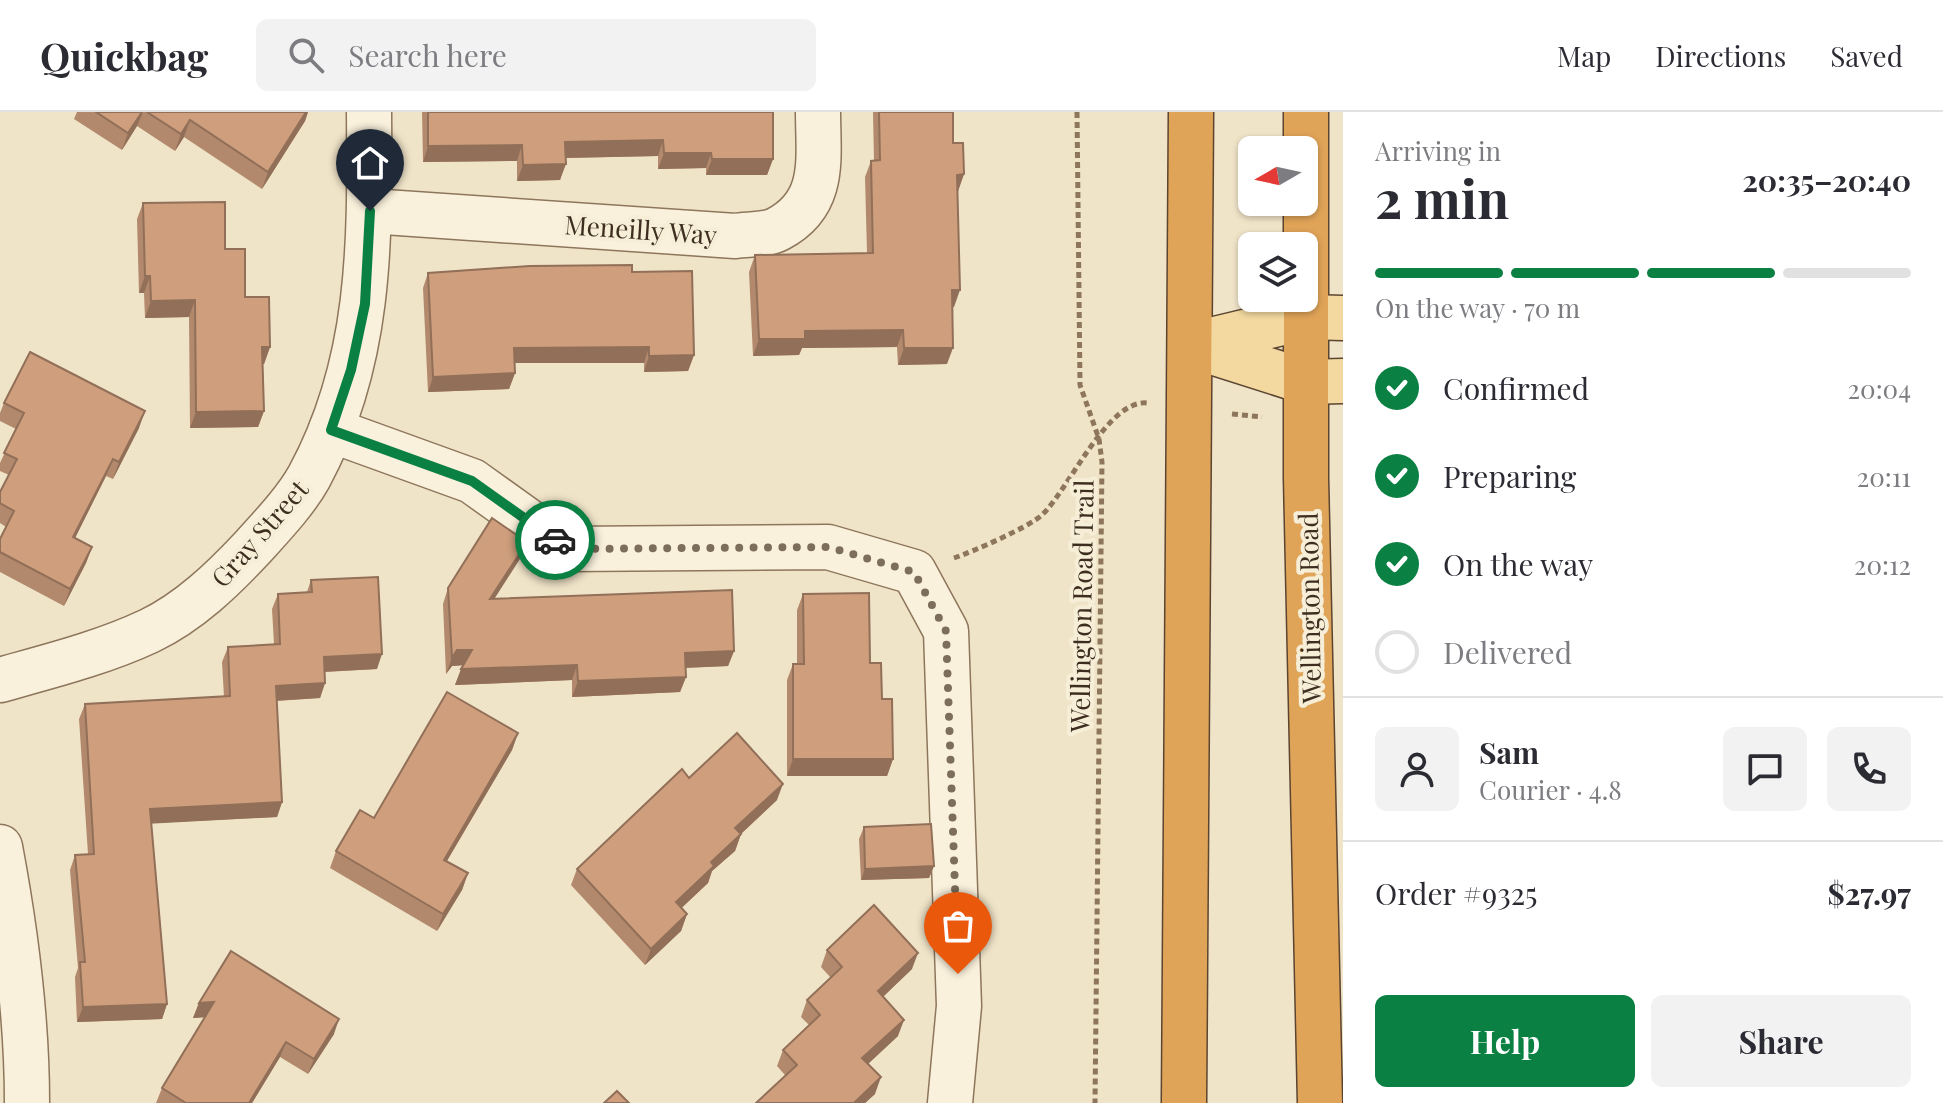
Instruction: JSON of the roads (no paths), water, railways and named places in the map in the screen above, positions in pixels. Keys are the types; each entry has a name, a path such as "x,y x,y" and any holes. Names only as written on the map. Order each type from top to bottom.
{"highway":[{"path":"1184,1103 1191,112"},
{"name":"Wellington Road","path":"1306,112 1325,318 1318,393 1325,470 1320,1103"}],"main road":[{"path":"1190,345 1325,318"},
{"path":"1190,345 1318,393"}],"street":[{"name":"Gray Street","path":"0,680 93,653 152,630 218,584 308,480 331,430 351,370 365,304 370,211 369,112"},
{"name":"Meneilly Way","path":"370,211 735,236 777,230 800,212 818,181 818,112"},
{"path":"331,430 472,481 567,549 828,547 914,572 946,631 959,1006 950,1103"},
{"path":"0,847 15,926 27,1051 27,1103"}]}
